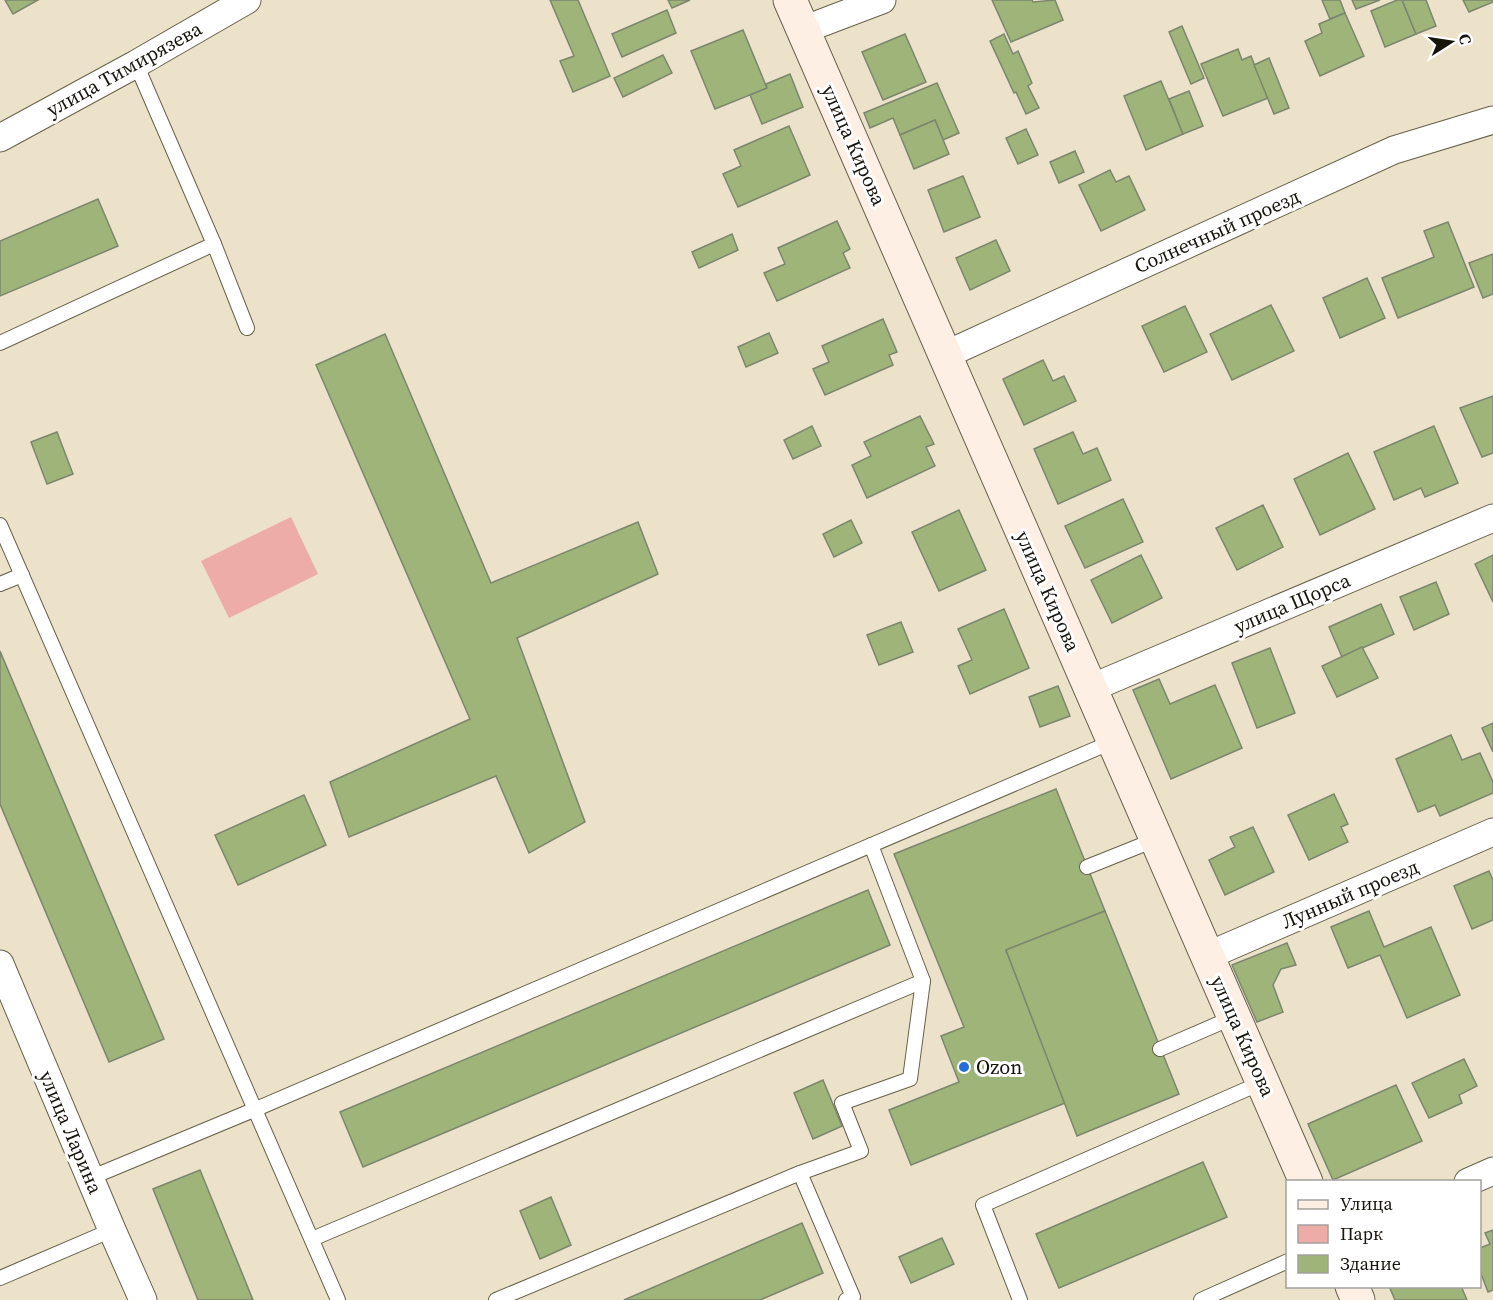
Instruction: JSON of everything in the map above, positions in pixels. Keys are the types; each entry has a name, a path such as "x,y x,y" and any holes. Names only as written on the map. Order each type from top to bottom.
{"street":[{"name":"улица Тимирязева","path":"2,134 136,64 207,10 247,0"},
{"name":"улица Кирова","path":"790,0 1305,1180"},
{"path":"803,30 882,0"},
{"name":"Солнечный проезд","path":"945,355 1394,150 1493,120"},
{"name":"улица Щорса","path":"1091,688 1493,518"},
{"name":"Лунный проезд","path":"1207,956 1493,832"},
{"name":"улица Ларина","path":"0,964 143,1300"},
{"path":"1473,1180 1493,1171"}],"lane":[{"path":"136,64 214,244 247,328"},
{"path":"0,343 214,244"},
{"path":"0,525 338,1300"},
{"path":"0,584 22,575"},
{"path":"90,1178 1114,741"},
{"path":"1087,867 1156,839"},
{"path":"495,1300 800,1173 861,1151 842,1103 910,1079 923,981 871,845"},
{"path":"312,1239 923,981"},
{"path":"1160,1049 1234,1017"},
{"path":"1020,1300 983,1206 1263,1082"},
{"path":"800,1173 854,1297 846,1300"},
{"path":"0,1278 112,1230"},
{"path":"1201,1300 1286,1261"}],"green space":[{"path":"291,517 318,574 229,618 201,561"}],"building":[{"path":"5,0 38,0 13,14"},
{"path":"550,0 578,0 610,76 573,92 560,61 574,56"},
{"path":"668,0 690,0 672,8"},
{"path":"992,0 1032,0 1033,2 1055,0 1063,20 1011,42"},
{"path":"1322,0 1340,0 1345,13 1330,19"},
{"path":"1352,0 1380,0 1356,9"},
{"path":"1402,0 1416,34 1385,47 1371,11"},
{"path":"1402,0 1426,0 1436,26 1416,34"},
{"path":"1463,0 1493,0 1493,2 1469,12"},
{"path":"667,10 676,33 622,57 612,34"},
{"path":"1345,13 1364,56 1320,76 1305,41 1322,33 1319,24"},
{"path":"1182,26 1204,78 1191,84 1169,32"},
{"path":"743,30 767,88 715,109 691,51"},
{"path":"905,34 926,82 883,100 862,52"},
{"path":"1004,34 1013,54 1018,51 1032,83 1028,86 1039,108 1026,114 990,41"},
{"path":"1238,49 1242,60 1251,56 1268,98 1223,116 1201,64"},
{"path":"663,55 672,73 623,97 614,78"},
{"path":"1269,58 1289,108 1274,114 1254,65"},
{"path":"790,74 803,107 762,124 750,95 767,88 766,84"},
{"path":"1161,81 1183,134 1146,150 1124,96"},
{"path":"937,83 959,133 943,140 935,120 900,135 893,118 870,128 864,113"},
{"path":"1189,91 1203,126 1183,134 1169,99"},
{"path":"935,120 949,154 914,169 900,135"},
{"path":"789,126 810,175 738,207 723,174 741,166 734,150"},
{"path":"1026,129 1038,155 1018,164 1006,138"},
{"path":"1075,151 1084,172 1059,183 1050,162"},
{"path":"1110,170 1116,182 1129,176 1145,210 1101,231 1079,185"},
{"path":"963,176 980,217 944,232 928,190"},
{"path":"98,199 118,246 0,296 0,241"},
{"path":"837,221 850,249 843,253 850,268 777,301 764,273 785,264 778,248"},
{"path":"1448,222 1474,287 1398,318 1382,278 1434,257 1424,231"},
{"path":"732,234 738,250 699,268 692,252"},
{"path":"996,240 1010,271 970,290 956,258"},
{"path":"1493,254 1493,294 1483,298 1469,263"},
{"path":"1367,278 1385,318 1340,338 1323,298"},
{"path":"1271,305 1294,351 1232,380 1210,334"},
{"path":"1185,306 1207,352 1164,372 1142,326"},
{"path":"883,319 897,352 889,355 893,365 825,395 813,369 829,362 822,346"},
{"path":"769,333 778,353 746,367 738,347"},
{"path":"385,334 491,583 638,522 658,574 517,638 585,822 529,853 496,776 349,837 330,782 470,719 316,365"},
{"path":"1043,360 1053,381 1064,376 1076,401 1024,425 1003,379"},
{"path":"1493,396 1493,453 1482,457 1460,408"},
{"path":"920,416 934,444 926,447 935,466 867,498 852,465 871,456 864,442"},
{"path":"812,426 821,446 793,459 784,440"},
{"path":"1434,426 1458,483 1425,497 1421,488 1394,500 1374,452"},
{"path":"57,432 73,474 47,484 31,442"},
{"path":"1073,432 1083,454 1097,448 1111,480 1058,504 1034,449"},
{"path":"1348,453 1375,509 1320,535 1294,479"},
{"path":"1123,499 1143,542 1085,568 1065,526"},
{"path":"1263,505 1283,547 1237,570 1216,528"},
{"path":"959,510 986,570 939,591 912,532"},
{"path":"851,520 862,543 834,557 823,534"},
{"path":"1141,555 1162,598 1112,623 1091,580"},
{"path":"1493,555 1493,602 1475,564"},
{"path":"1436,582 1449,614 1414,630 1400,597"},
{"path":"1381,604 1394,634 1342,657 1329,627"},
{"path":"1004,609 1029,668 970,694 958,666 972,660 958,629"},
{"path":"901,622 913,652 879,665 867,635"},
{"path":"1362,647 1378,678 1337,697 1322,666"},
{"path":"1270,648 1295,713 1257,728 1232,663"},
{"path":"0,651 164,1039 109,1062 0,804"},
{"path":"1159,679 1170,704 1215,685 1242,748 1171,779 1133,690"},
{"path":"1058,686 1070,716 1040,727 1029,697"},
{"path":"1493,723 1493,752 1482,728"},
{"path":"1451,735 1462,760 1480,753 1493,782 1493,793 1440,816 1435,805 1418,812 1396,759"},
{"path":"1056,789 1105,911 1006,950 1065,1103 911,1165 889,1110 959,1082 941,1036 964,1027 894,854"},
{"path":"1334,794 1348,824 1341,827 1348,842 1309,860 1288,815"},
{"path":"304,795 326,845 238,885 215,835"},
{"path":"1253,827 1274,872 1225,895 1209,860 1235,847 1230,837"},
{"path":"1489,871 1493,880 1493,920 1472,929 1454,886"},
{"path":"868,890 890,945 363,1167 340,1112"},
{"path":"1105,911 1179,1094 1077,1136 1006,950"},
{"path":"1369,911 1384,947 1431,927 1460,995 1407,1018 1380,955 1348,968 1331,927"},
{"path":"1287,943 1296,965 1281,969 1273,985 1283,1012 1257,1022 1232,965"},
{"path":"1464,1059 1477,1086 1459,1095 1462,1103 1429,1118 1412,1083"},
{"path":"823,1080 842,1126 813,1139 794,1093"},
{"path":"1396,1085 1422,1141 1333,1180 1308,1124"},
{"path":"1203,1162 1227,1217 1059,1288 1036,1234"},
{"path":"200,1170 253,1300 198,1300 153,1189"},
{"path":"551,1197 571,1245 540,1259 520,1211"},
{"path":"802,1223 823,1273 760,1300 624,1300"},
{"path":"1493,1230 1493,1290 1488,1292 1481,1274 1481,1248 1490,1244 1485,1233"},
{"path":"942,1238 954,1264 911,1283 899,1257"},
{"path":"1390,1288 1462,1288 1467,1300 1395,1300"}],"place":[{"name":"Ozon","path":"964,1067"}]}
